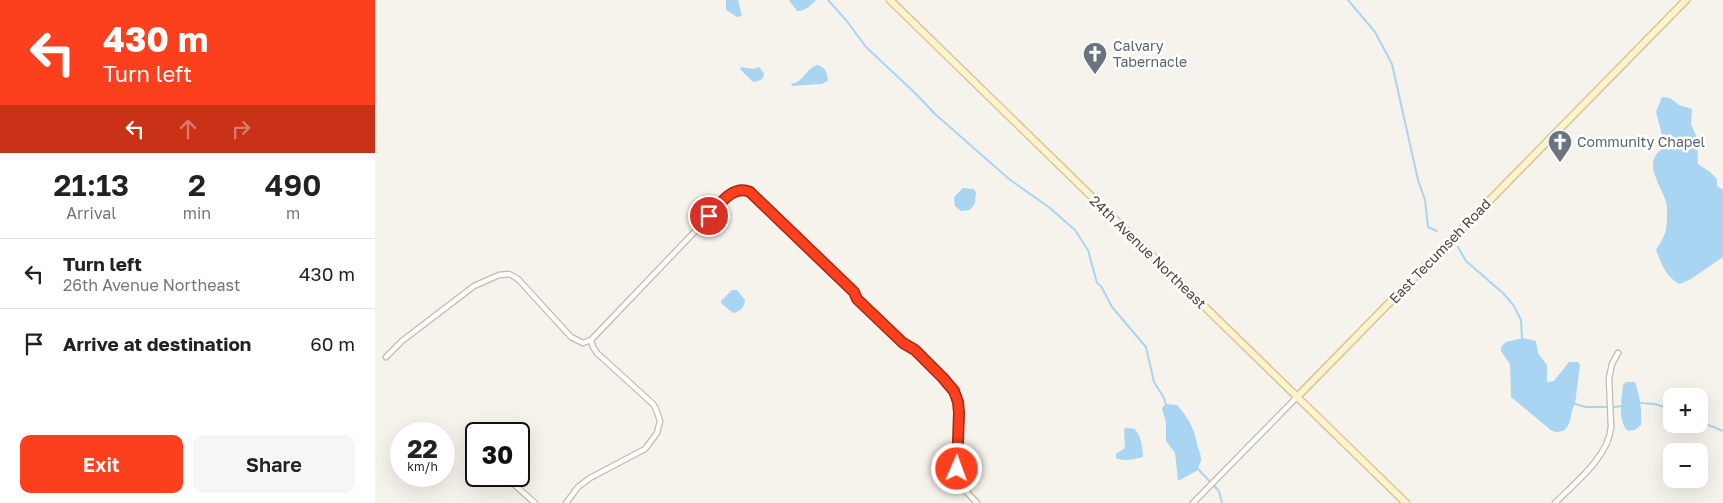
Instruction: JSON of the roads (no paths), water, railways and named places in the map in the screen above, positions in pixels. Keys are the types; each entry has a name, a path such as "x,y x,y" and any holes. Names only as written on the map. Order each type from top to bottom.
{"street":[{"name":"24th Avenue Northeast","path":"890,0 1406,503"},
{"name":"East Tecumseh Road","path":"1193,503 1686,0"},
{"path":"386,357 395,347 453,300 474,286 499,275 509,274 518,279 575,340 583,343 591,340 726,199 736,191 745,190 755,196 795,237 854,292 857,299 903,343 915,350 950,385 956,395 959,408 958,473 964,489 977,503"},
{"path":"566,503 578,488 590,478 645,449 657,433 660,421 653,404 597,353 591,340"},
{"path":"1555,503 1597,460 1606,447 1611,427 1610,370 1617,354"},
{"path":"517,487 535,503"}],"water":[{"path":"726,0 738,0 742,16 737,17 726,10"},
{"path":"789,0 816,0 805,9 797,11"},
{"path":"818,65 826,71 828,81 821,84 792,86 791,84 800,80 810,69"},
{"path":"741,67 753,69 759,67 764,73 762,79 753,82 740,69"},
{"path":"1662,97 1670,98 1679,105 1692,109 1691,124 1697,138 1698,164 1717,179 1717,186 1723,190 1723,257 1691,279 1680,284 1675,282 1668,274 1656,250 1665,233 1667,218 1666,202 1653,168 1653,162 1661,150 1663,139 1656,112"},
{"path":"963,188 973,189 976,192 975,203 970,210 961,211 955,206 954,197"},
{"path":"732,290 737,290 745,300 742,308 733,313 721,303"},
{"path":"1523,338 1536,341 1538,353 1547,365 1547,382 1554,381 1569,362 1578,362 1580,365 1575,404 1570,422 1563,431 1552,431 1511,397 1510,364 1501,351 1501,347 1506,342"},
{"path":"1626,382 1635,382 1641,414 1641,425 1635,430 1628,431 1621,415 1623,385"},
{"path":"1166,404 1177,405 1184,414 1190,423 1201,455 1198,470 1180,480 1178,480 1175,453 1166,441 1166,423 1162,408"},
{"path":"1125,428 1134,429 1138,434 1143,457 1126,460 1116,458 1116,454 1125,448"}],"waterway":[{"path":"828,0 866,47 935,114 1009,179 1050,208 1075,230 1088,250 1097,283 1101,286 1112,307 1146,347 1154,382 1166,405"},
{"path":"1348,0 1375,32 1392,64 1418,180 1425,200 1428,227 1437,231"},
{"path":"1458,247 1466,261 1504,294 1514,306 1521,320 1522,339"},
{"path":"1640,403 1663,406"},
{"path":"1575,404 1586,407 1607,407"},
{"path":"1614,407 1623,406"},
{"path":"1708,425 1723,431"},
{"path":"1197,468 1219,491 1222,503"}],"place":[{"name":"Calvary Tabernacle","path":"1095,75"},
{"name":"Community Chapel","path":"1560,163"}]}
